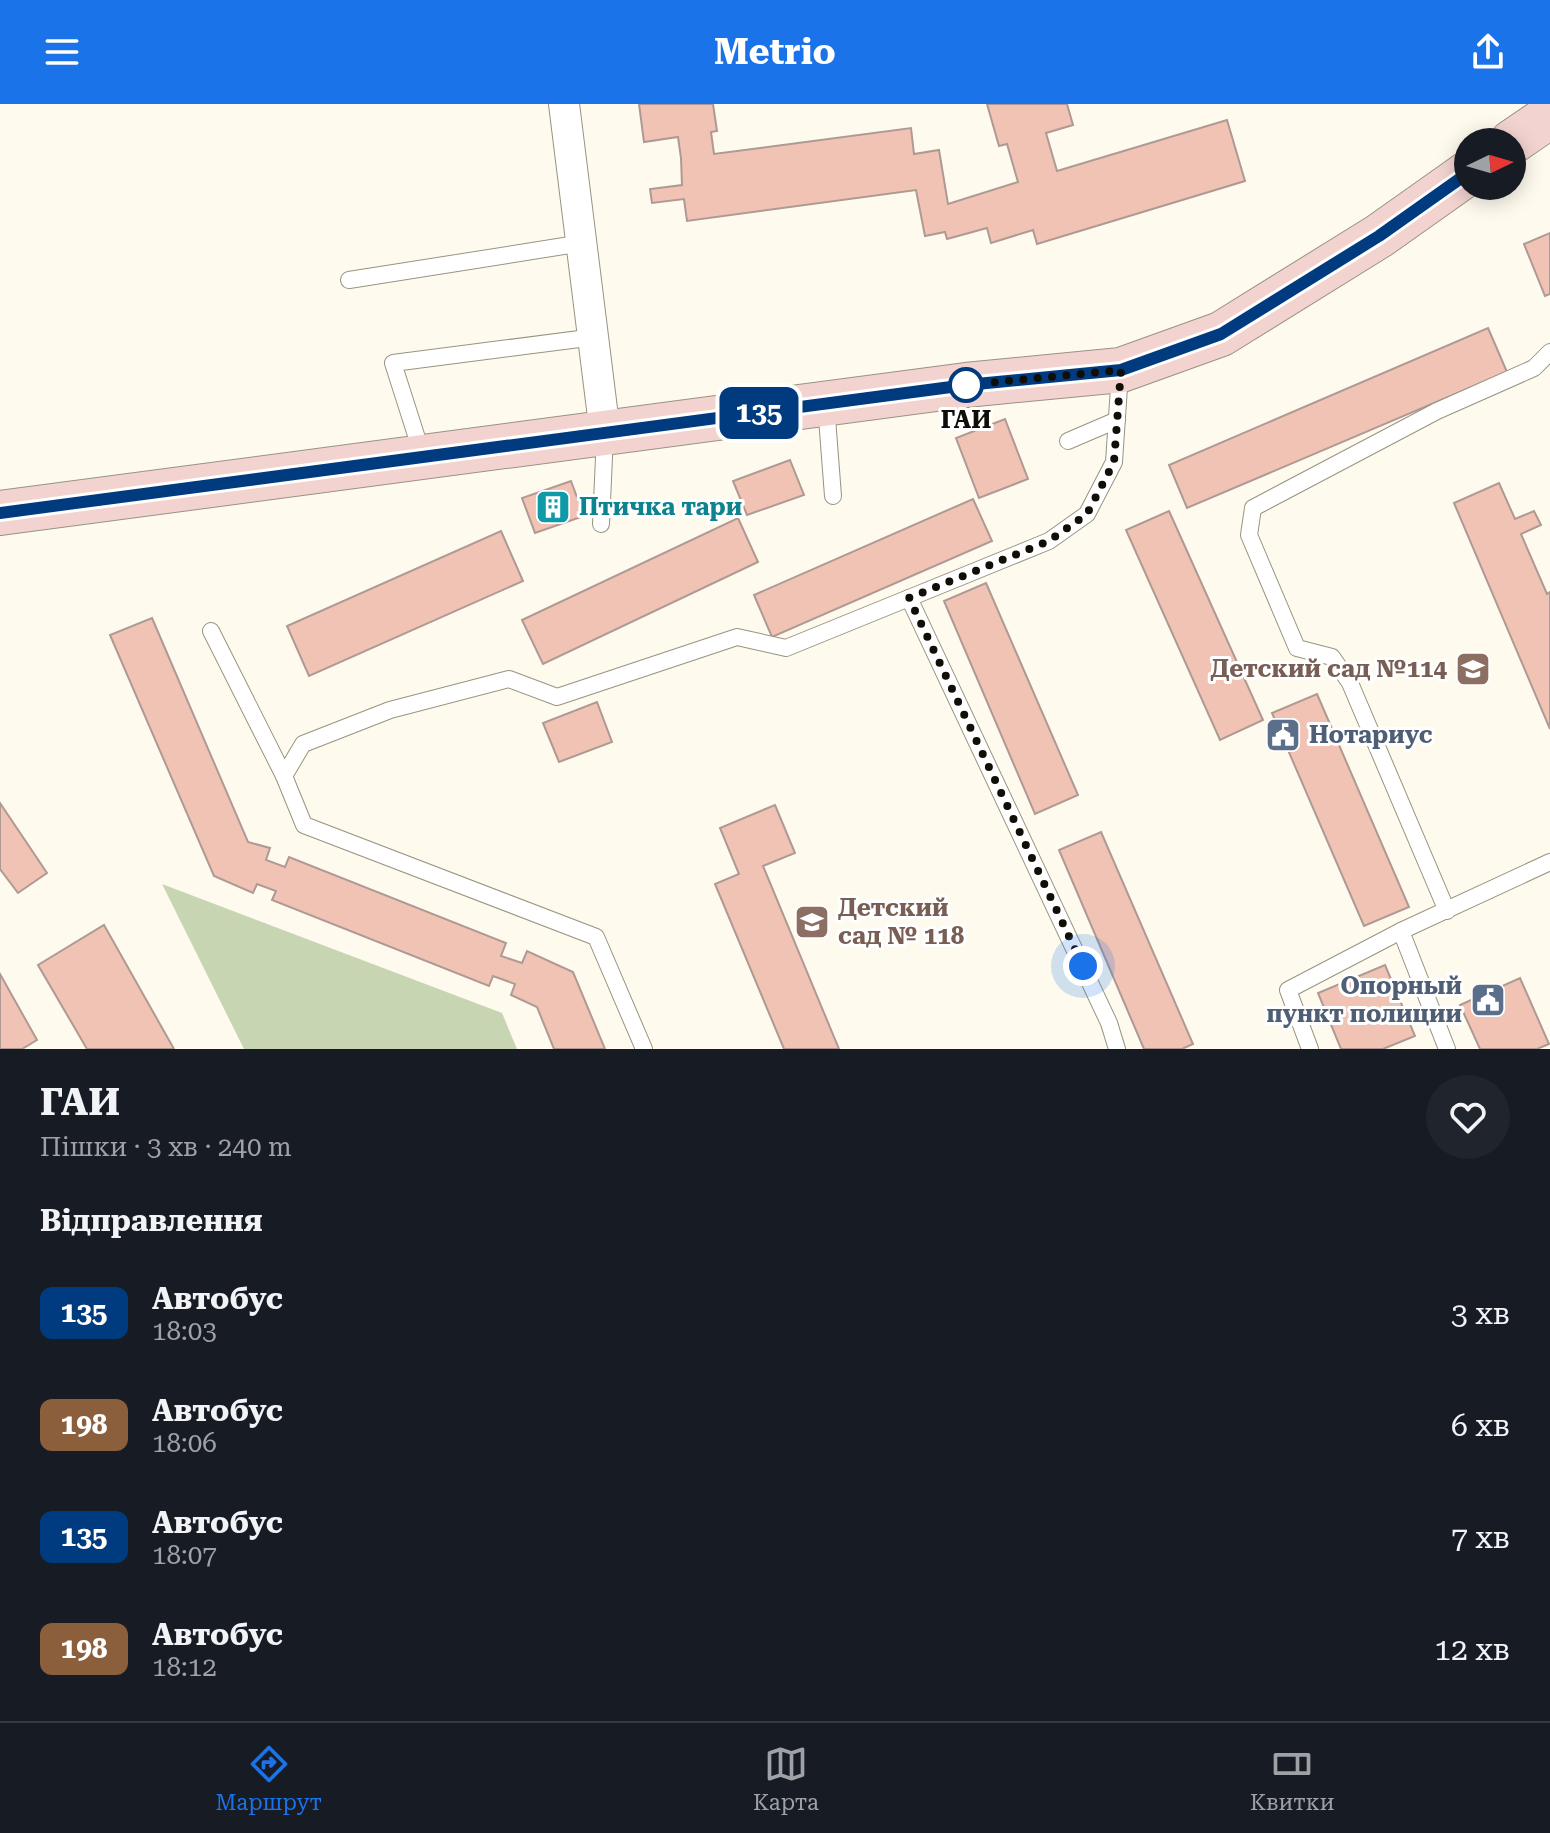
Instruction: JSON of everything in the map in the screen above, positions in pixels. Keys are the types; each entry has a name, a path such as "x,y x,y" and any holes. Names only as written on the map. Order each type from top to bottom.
{"main road":[{"path":"1526,132 1550,116"},
{"path":"0,513 826,404 1121,370 1221,334 1379,236 1454,183"}],"street":[{"path":"564,104 605,433"}],"lane":[{"path":"349,280 583,243"},
{"path":"423,457 393,363 595,337"},
{"path":"1447,911 1350,683 1332,657 1297,648 1249,535 1253,508 1437,411 1534,368 1550,352"},
{"path":"284,776 303,744 390,710 509,679 557,697 737,637 786,648 1049,541 1087,514 1114,462 1121,370"},
{"path":"826,404 833,496"},
{"path":"1068,441 1117,420"},
{"path":"601,524 605,433"},
{"path":"909,598 1109,1023 1117,1049"},
{"path":"211,631 284,776 304,825 596,937 644,1049"},
{"path":"1310,1049 1288,990 1401,931 1550,862"},
{"path":"1401,931 1447,1049"}],"green space":[{"path":"162,884 502,1013 517,1049 244,1049"}],"building":[{"path":"639,104 713,104 717,131 711,132 714,154 911,128 914,154 939,150 948,204 1018,182 1007,144 999,146 987,104 1067,104 1073,125 1046,133 1057,171 1227,120 1245,181 1037,244 1033,230 991,243 987,228 947,239 945,232 925,236 916,190 687,221 684,199 652,203 650,189 682,185 681,158 678,137 644,142"},
{"path":"1550,233 1550,294 1545,296 1524,244"},
{"path":"1488,328 1507,372 1187,508 1169,465"},
{"path":"1005,419 1028,479 979,498 956,438"},
{"path":"790,460 804,495 747,515 733,481"},
{"name":"Птичка тари","path":"571,481 584,516 535,533 522,498"},
{"path":"1499,483 1515,519 1534,511 1541,525 1521,534 1547,594 1550,592 1550,729 1454,503"},
{"path":"973,499 992,541 772,637 754,595"},
{"path":"1169,511 1263,720 1220,740 1126,530"},
{"path":"738,518 758,562 543,664 522,620"},
{"path":"501,531 523,581 309,676 287,626"},
{"path":"986,583 1078,795 1035,814 944,601"},
{"path":"152,618 248,842 270,848 266,860 285,867 289,857 506,943 501,956 522,963 527,951 573,972 605,1049 554,1049 537,1007 511,995 515,984 493,976 489,986 272,900 276,891 257,884 253,893 214,876 110,635"},
{"path":"1317,694 1409,907 1364,926 1272,713"},
{"path":"597,702 612,742 559,762 543,723"},
{"path":"0,803 47,873 18,893 0,869"},
{"path":"775,805 795,853 763,866 839,1049 784,1049 715,884 739,874 720,828"},
{"path":"1101,832 1193,1044 1182,1049 1144,1049 1059,850"},
{"path":"104,925 174,1049 87,1049 38,965"},
{"path":"1385,965 1415,1036 1383,1049 1341,1049 1318,993"},
{"path":"0,974 37,1040 22,1049 0,1049"},
{"path":"1520,978 1549,1044 1537,1049 1480,1049 1460,1005"}],"bus line":[{"name":"135","path":"0,513 966,385 1121,370 1221,334 1379,236 1454,183"}],"place":[{"name":"ГАИ","path":"966,385"},
{"name":"Птичка тари","path":"553,507"},
{"name":"Детский сад №114","path":"1473,669"},
{"name":"Нотариус","path":"1283,735"},
{"name":"Детский сад № 118","path":"812,922"},
{"name":"Опорный пункт полиции","path":"1488,1000"}],"route":[{"path":"966,385 1121,370 1114,462 1087,514 1049,541 909,598 1083,966"}]}
